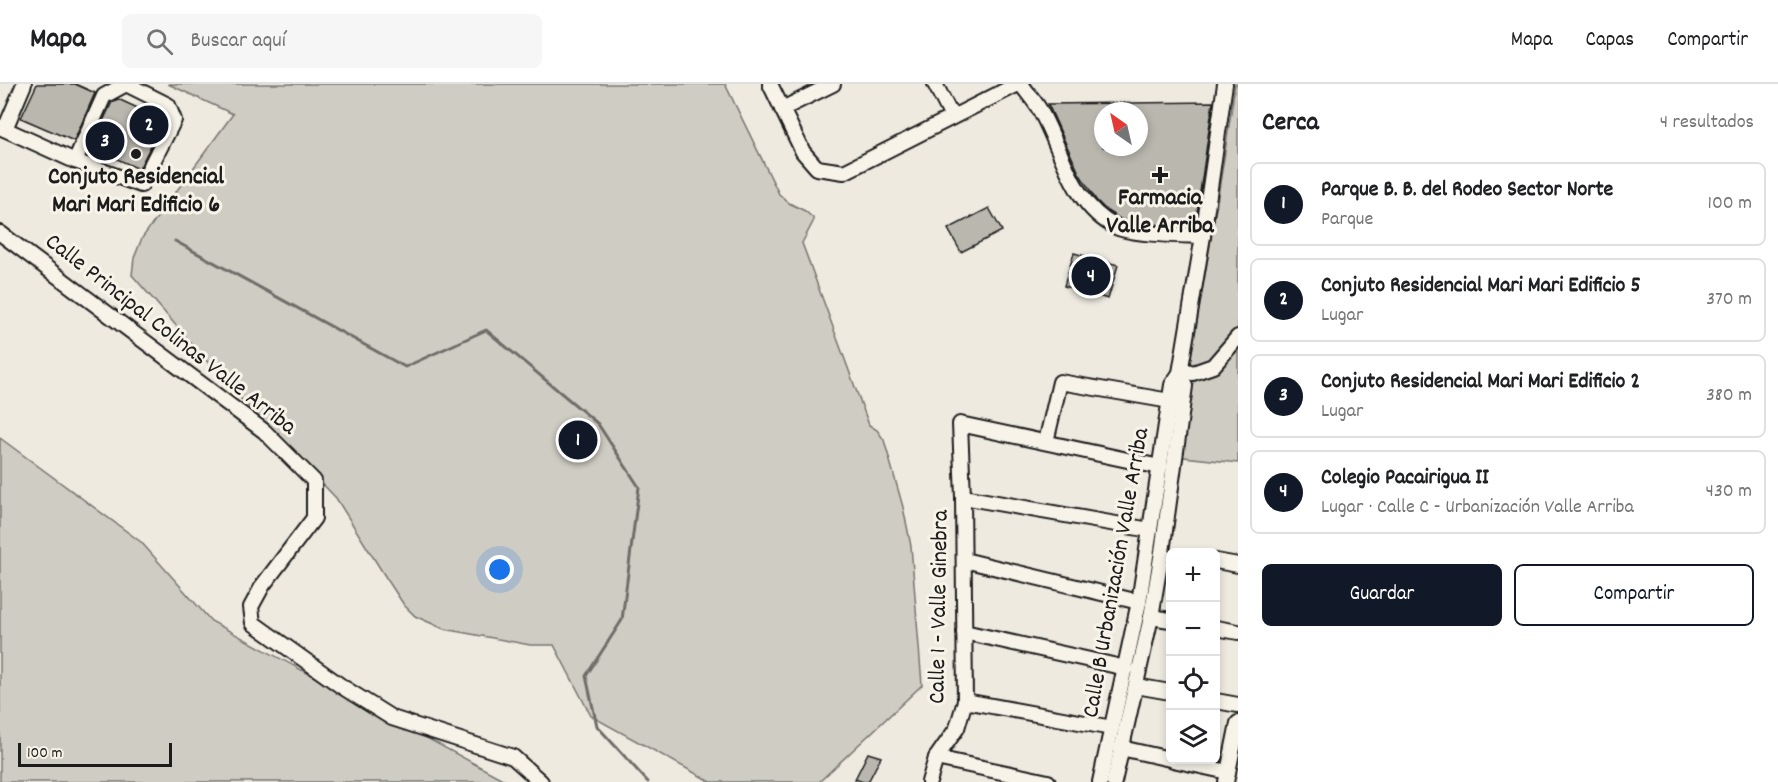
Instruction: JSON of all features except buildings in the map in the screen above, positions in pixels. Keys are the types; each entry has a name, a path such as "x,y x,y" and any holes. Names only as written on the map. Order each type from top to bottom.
{"street":[{"path":"24,84 3,128 75,161 141,185 174,120 168,105 126,84 104,96 75,161"},
{"path":"771,84 803,152 817,168 844,172 1019,84 1041,112 1073,183 1095,213 1118,228 1160,234 1203,236"},
{"path":"782,109 833,84"},
{"path":"935,84 952,117"},
{"name":"Calle B Urbanización Valle Arriba","path":"1100,782 1139,602 1170,401 1173,385 1180,371 1203,236 1225,84"},
{"name":"Calle Principal Colinas Valle Arriba","path":"0,233 264,431 314,482 314,518 263,585 251,607 253,622 341,686 392,718 513,757 542,782"},
{"path":"1180,371 1193,373 1213,366 1238,337"},
{"name":"Calle B Urbanización Valle Arriba","path":"1167,548 1185,386 1180,371"},
{"path":"1160,467 1046,442 1060,382 1170,401"},
{"name":"Calle 1 - Valle Ginebra","path":"929,782 936,758 957,728 965,701 960,424 1046,442"},
{"path":"963,497 1150,530"},
{"name":"Calle B Urbanización Valle Arriba","path":"1114,782 1166,553"},
{"path":"964,560 1139,602"},
{"path":"1220,562 1238,565"},
{"path":"1151,617 1166,619"},
{"path":"1220,629 1238,632"},
{"path":"964,632 1126,668"},
{"path":"1136,686 1166,691"},
{"path":"965,701 1112,728"},
{"path":"1220,702 1238,705"},
{"path":"1187,764 1227,777 1238,723"},
{"path":"1121,748 1166,758"},
{"path":"936,758 1047,782"}],"shaded area":[{"path":"168,84 725,84 779,194 813,218 802,243 869,425 877,430 884,440 903,507 911,546 922,685 819,782 711,782 591,716 554,645 530,645 444,629 415,616 404,605 336,498 226,383 132,275 134,258 142,238 233,114"},
{"path":"1235,84 1238,84 1238,463 1175,456"},
{"path":"0,438 141,542 211,621 508,782 0,782"}],"waterway":[{"path":"175,241 405,367 486,330 598,424 639,487 622,620 586,676 597,726 648,782"}],"place":[{"name":"Conjuto Residencial Mari Mari Edificio 5","path":"149,125"},
{"name":"Conjuto Residencial Mari Mari Edificio 2","path":"105,141"},
{"name":"Conjuto Residencial Mari Mari Edificio 6","path":"136,154"},
{"name":"Farmacia Valle Arriba","path":"1160,175"},
{"name":"Colegio Pacairigua II","path":"1091,276"},
{"name":"Parque B. B. del Rodeo Sector Norte","path":"578,440"}]}
